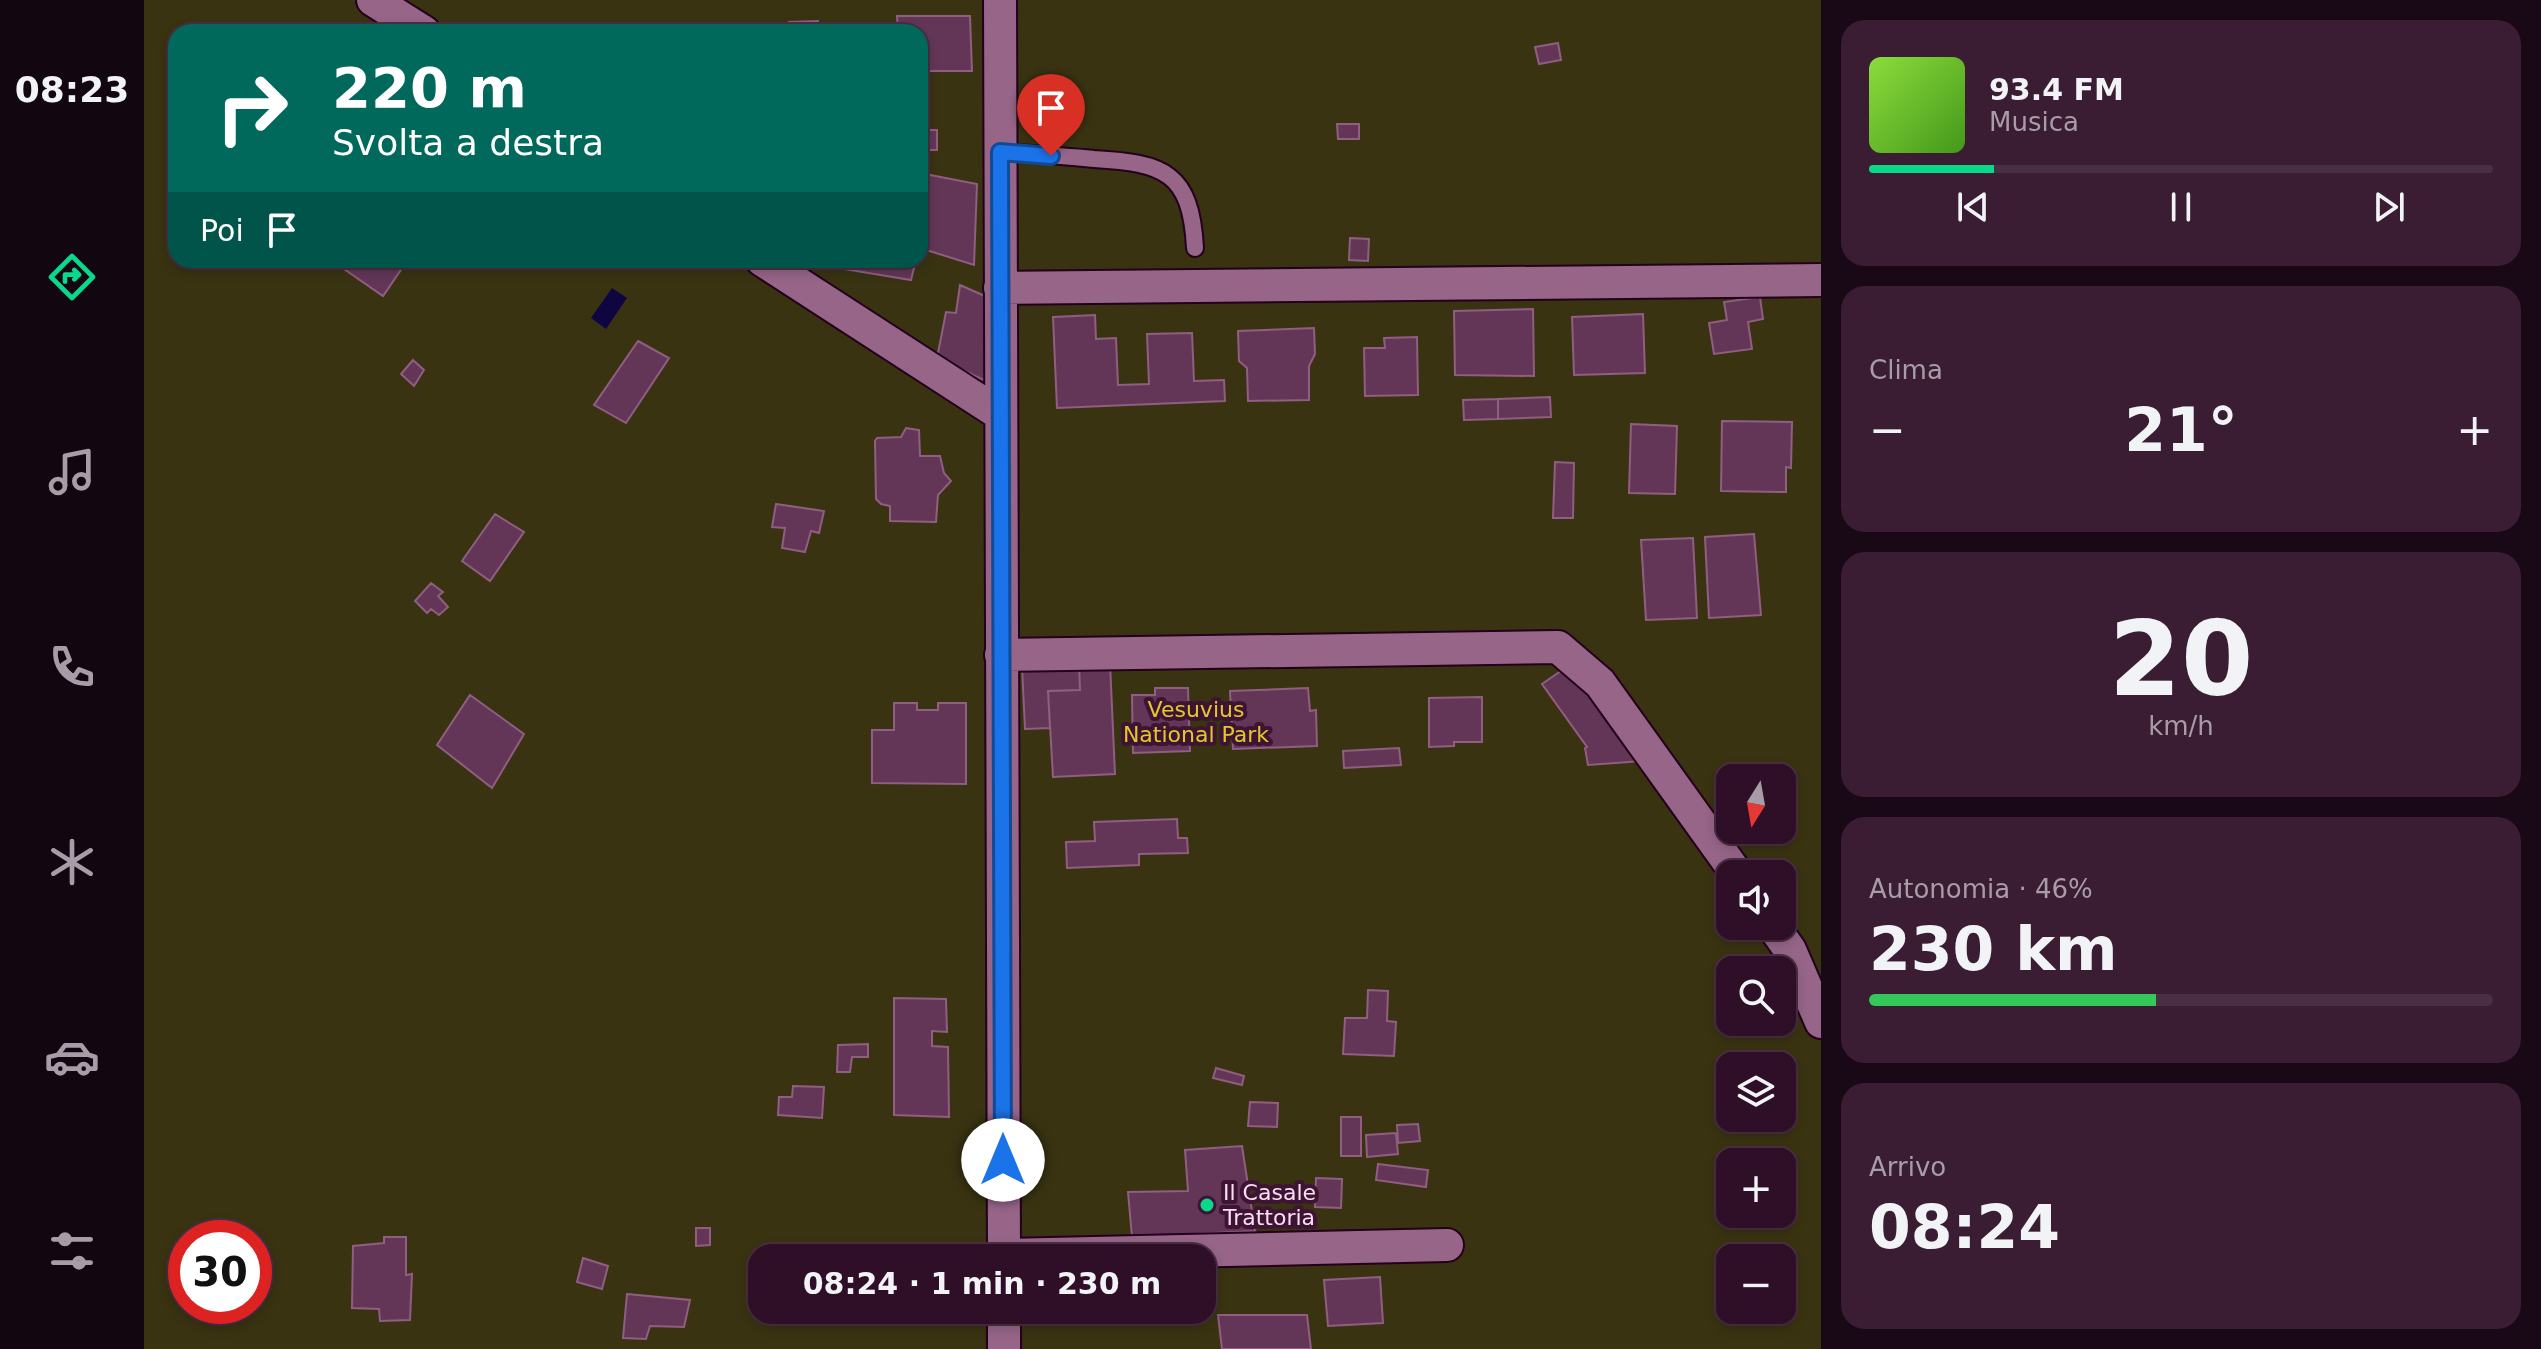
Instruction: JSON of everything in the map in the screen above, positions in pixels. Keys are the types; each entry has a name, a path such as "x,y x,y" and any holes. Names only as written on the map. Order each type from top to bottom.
{"street":[{"path":"373,0 411,24"},
{"path":"1000,0 1004,1244"},
{"path":"774,268 1000,414"},
{"path":"1000,288 1821,280"},
{"path":"1001,655 1558,647 1600,683 1727,860"},
{"path":"1783,940 1821,1022"},
{"path":"1216,1251 1447,1245"},
{"path":"1004,1324 1004,1349"}],"lane":[{"path":"1000,152 1128,161 1153,166 1170,176 1185,195 1194,221 1195,248"}],"green space":[{"name":"Vesuvius National Park","path":"144,0 1821,0 1821,1349 144,1349"}],"shaded area":[{"path":"612,288 627,298 606,329 591,318"}],"building":[{"path":"897,16 970,16 972,71 928,71 928,24 898,24"},
{"path":"818,21 818,24 789,24"},
{"path":"1558,43 1561,60 1539,64 1535,47"},
{"path":"1337,124 1359,124 1359,139 1338,139"},
{"path":"928,130 937,130 937,150 928,150"},
{"path":"928,175 977,184 974,265 928,251"},
{"path":"1350,238 1369,239 1368,261 1349,260"},
{"path":"343,268 402,268 383,296"},
{"path":"838,268 914,268 911,280"},
{"path":"960,285 987,297 988,382 937,358 946,312 956,313"},
{"path":"1760,297 1763,319 1748,322 1752,349 1714,354 1709,323 1727,320 1724,302"},
{"path":"1533,309 1534,376 1455,375 1454,311"},
{"path":"1643,314 1645,373 1574,375 1572,317"},
{"path":"1095,315 1096,339 1116,338 1118,385 1149,384 1147,334 1192,333 1194,381 1224,380 1225,401 1057,408 1053,317"},
{"path":"1314,328 1315,354 1309,366 1309,400 1248,401 1247,368 1239,361 1238,331"},
{"path":"1417,337 1418,395 1365,396 1364,348 1385,348 1384,338"},
{"path":"638,341 669,358 626,423 594,405"},
{"path":"413,360 424,370 414,386 401,374"},
{"path":"1550,397 1551,417 1498,419 1498,399"},
{"path":"1498,399 1498,419 1464,420 1463,400"},
{"path":"1722,421 1792,422 1791,468 1786,467 1786,492 1721,491"},
{"path":"1631,424 1677,426 1675,494 1629,493"},
{"path":"906,428 919,430 920,456 940,456 944,473 951,481 938,495 936,522 890,521 890,506 876,499 875,441 877,438 901,437"},
{"path":"1555,462 1574,463 1573,518 1553,518"},
{"path":"776,504 824,511 819,533 811,531 805,552 782,548 785,528 772,527"},
{"path":"495,514 524,532 490,581 462,561"},
{"path":"1754,534 1761,615 1709,618 1705,537"},
{"path":"1693,538 1697,618 1646,620 1641,540"},
{"path":"431,583 443,592 438,596 448,607 439,615 431,609 427,613 415,601"},
{"path":"1110,663 1115,774 1053,777 1048,691 1080,690 1079,664"},
{"path":"1079,664 1080,690 1048,691 1050,728 1025,729 1022,667"},
{"path":"1568,666 1643,761 1588,765 1587,747 1542,684"},
{"path":"1155,688 1188,688 1190,751 1133,753 1132,695 1155,695"},
{"path":"1308,688 1310,711 1316,710 1317,746 1233,749 1230,691"},
{"path":"470,695 524,734 492,788 437,745"},
{"path":"1482,697 1482,742 1454,742 1454,746 1429,747 1429,698"},
{"path":"894,703 917,703 917,710 938,710 938,703 966,703 966,784 872,783 872,730 894,730"},
{"path":"1399,748 1401,765 1344,768 1343,751"},
{"path":"1177,819 1178,838 1187,838 1188,853 1139,854 1139,865 1067,868 1066,842 1095,841 1094,822"},
{"path":"1368,990 1388,991 1387,1021 1396,1022 1394,1056 1343,1054 1345,1018 1367,1018"},
{"path":"894,998 946,999 947,1032 932,1031 932,1046 948,1047 949,1117 894,1115"},
{"path":"868,1044 868,1057 852,1057 850,1072 837,1072 838,1045"},
{"path":"1216,1068 1244,1076 1242,1085 1213,1078"},
{"path":"793,1086 824,1087 822,1118 778,1115 779,1097 792,1097"},
{"path":"1250,1102 1278,1103 1277,1127 1248,1126"},
{"path":"1341,1117 1361,1117 1361,1156 1341,1156"},
{"path":"1418,1124 1420,1141 1398,1143 1397,1125"},
{"path":"1396,1133 1398,1154 1367,1157 1366,1135"},
{"path":"1242,1146 1255,1231 1132,1237 1128,1192 1188,1191 1185,1150"},
{"path":"1378,1164 1428,1170 1426,1187 1376,1180"},
{"path":"1316,1178 1342,1179 1341,1208 1315,1207"},
{"path":"696,1228 710,1228 710,1245 696,1246"},
{"path":"384,1237 406,1237 406,1275 412,1274 410,1320 380,1321 379,1309 352,1308 353,1246 384,1243"},
{"path":"583,1258 608,1266 602,1289 577,1282"},
{"path":"1380,1277 1383,1323 1328,1326 1324,1280"},
{"path":"627,1294 690,1300 684,1327 650,1326 646,1339 623,1338"},
{"path":"1218,1315 1307,1315 1311,1349 1222,1349"}],"place":[{"name":"Il Casale Trattoria","path":"1207,1205"}],"route":[{"path":"1003,1160 1000,152 1051,156"}]}
